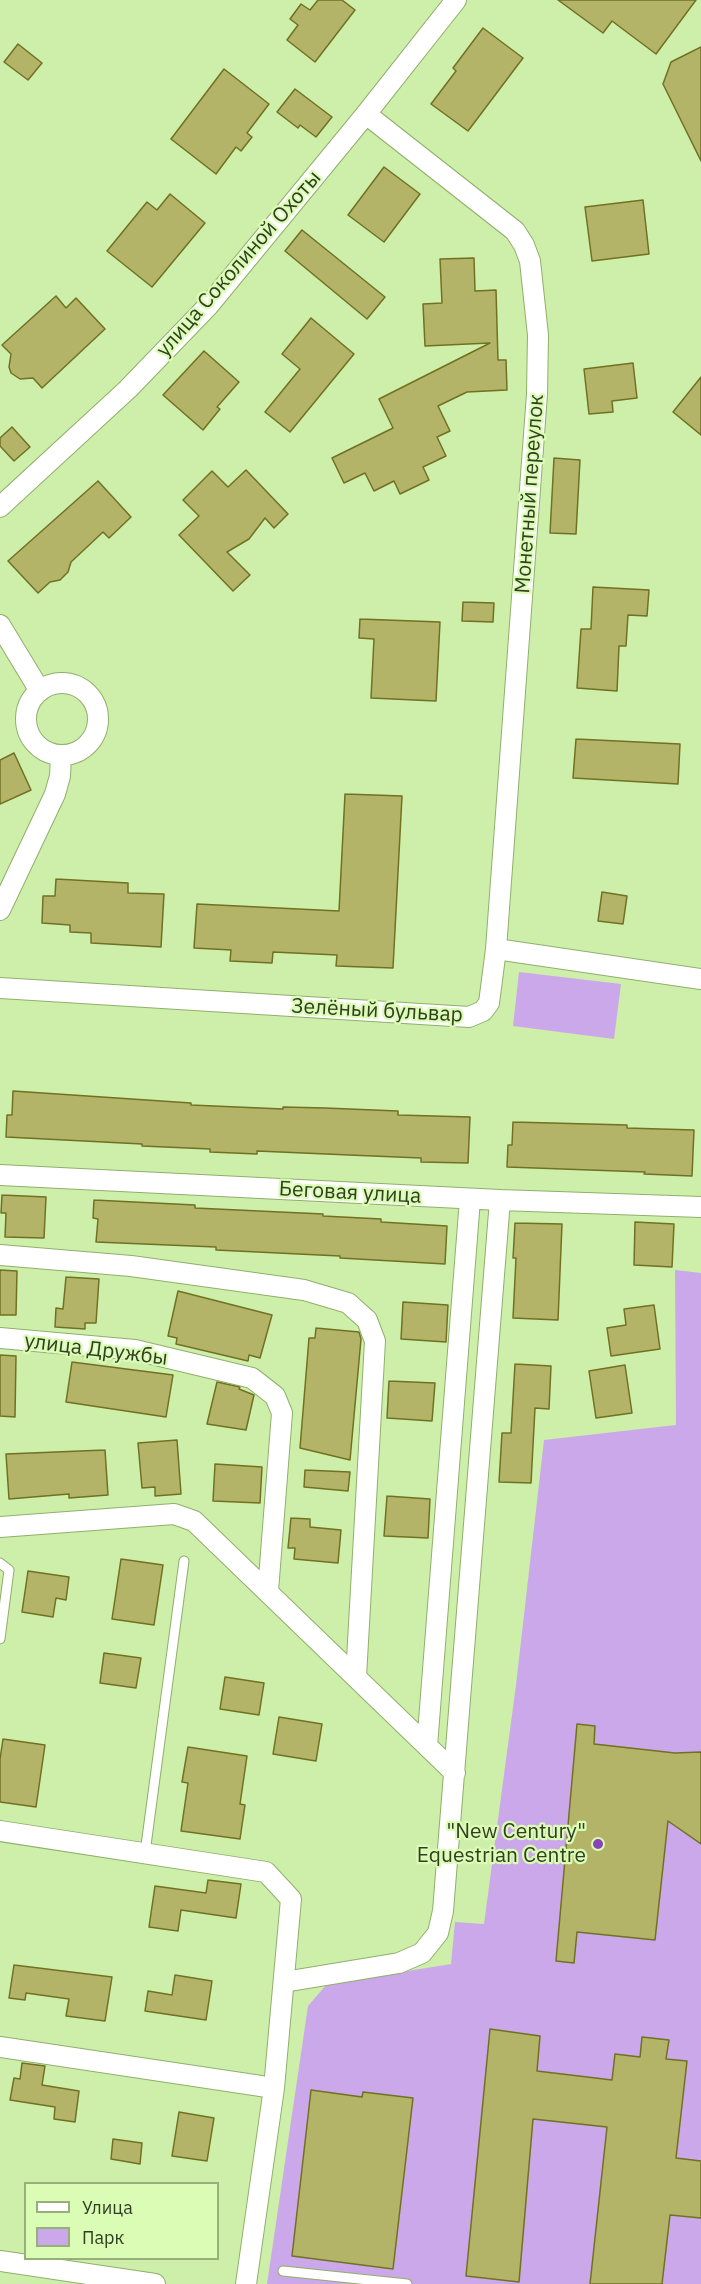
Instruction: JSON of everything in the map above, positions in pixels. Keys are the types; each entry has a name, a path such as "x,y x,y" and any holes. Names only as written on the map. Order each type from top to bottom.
{"street":[{"name":"улица Соколиной Охоты","path":"0,507 128,388 187,328 259,245 456,0"},
{"name":"Монетный переулок","path":"366,114 514,231 524,245 530,261 538,335 537,394 496,949"},
{"path":"0,625 40,691"},
{"path":"54,684 69,684 83,690 93,701 98,715 97,730 89,743 77,752 62,755 48,752 36,744 28,731 26,717 31,702 40,691 54,684"},
{"path":"0,910 55,794 62,755"},
{"path":"496,949 701,979"},
{"name":"Зелёный бульвар","path":"0,988 469,1017 483,1011 489,1003 496,949"},
{"name":"Беговая улица","path":"0,1175 470,1199 701,1206"},
{"path":"427,1746 470,1199"},
{"path":"284,1982 399,1963 422,1953 438,1933 443,1911 455,1773 500,1200"},
{"path":"0,1255 131,1266 304,1290 348,1303 367,1320 375,1341 356,1677"},
{"name":"улица Дружбы","path":"0,1338 135,1350 252,1378 275,1396 282,1413 268,1592"},
{"path":"0,1527 174,1514 194,1521 455,1773"},
{"path":"0,1831 266,1872 291,1899 274,2088 246,2284"},
{"path":"0,2048 274,2088"},
{"path":"0,2261 155,2284"}],"lane":[{"path":"145,1853 184,1561"},
{"path":"0,1563 9,1570 0,1639"},
{"path":"283,2271 407,2284"}],"green space":[{"path":"519,972 621,984 614,1039 513,1026"},
{"name":"\"New Century\" Equestrian Centre","path":"675,1270 701,1273 701,2284 267,2284 308,2006 327,1984 451,1964 455,1922 484,1924 516,1685 544,1440 676,1425"}],"building":[{"path":"318,0 342,0 355,10 315,62 287,40 298,25 290,19 301,4 310,10"},
{"path":"558,0 696,0 656,54 612,21 603,33"},
{"path":"483,28 523,58 468,131 431,104 456,71 453,68"},
{"path":"18,44 42,63 28,80 4,62"},
{"path":"701,47 701,161 663,84 671,62"},
{"path":"224,69 269,104 247,133 252,137 241,151 236,147 216,174 171,139"},
{"path":"295,89 332,117 316,137 300,125 298,128 277,112"},
{"path":"384,167 420,194 384,242 348,215"},
{"path":"170,194 205,223 152,287 107,251 147,202 157,210"},
{"path":"643,200 649,254 592,261 585,207"},
{"path":"302,230 385,297 367,319 285,251"},
{"path":"474,258 475,291 496,290 498,360 506,360 507,390 467,392 438,406 450,431 437,437 446,456 423,467 429,480 400,494 394,481 374,491 365,473 344,483 332,458 393,428 379,399 490,343 425,346 423,304 442,303 440,259"},
{"path":"56,296 66,308 76,298 105,329 42,388 33,378 20,379 11,373 9,367 11,354 2,345"},
{"path":"311,318 354,354 290,432 265,412 300,369 282,354"},
{"path":"204,351 239,382 217,407 220,409 203,430 163,395"},
{"path":"633,363 637,398 612,401 613,412 589,414 584,369"},
{"path":"701,377 701,435 673,412"},
{"path":"12,427 30,447 14,461 0,446 0,438"},
{"path":"554,458 580,460 576,534 550,533"},
{"path":"246,470 288,514 274,528 265,518 249,539 227,552 250,575 233,591 179,535 199,516 183,500 212,471 228,487"},
{"path":"98,481 131,517 109,538 103,532 71,562 68,572 60,580 50,582 38,593 8,561"},
{"path":"593,587 649,590 647,616 628,615 626,646 619,646 617,691 577,688 581,629 591,629"},
{"path":"463,602 494,603 493,622 462,621"},
{"path":"360,619 440,622 436,701 371,698 374,639 359,638"},
{"path":"576,739 680,744 678,784 573,778"},
{"path":"14,753 31,790 0,804 0,760"},
{"path":"345,794 402,796 393,968 336,966 337,955 273,952 272,963 230,961 231,950 194,948 197,904 339,911"},
{"path":"56,879 128,883 128,893 164,894 161,947 91,943 91,933 70,932 70,925 42,923 43,896 55,896"},
{"path":"602,892 627,896 623,924 598,921"},
{"path":"13,1091 191,1103 191,1105 398,1111 398,1115 470,1117 468,1163 421,1162 421,1158 257,1151 257,1154 210,1152 210,1149 142,1146 142,1144 6,1137 7,1115 12,1115"},
{"path":"513,1122 627,1125 627,1128 694,1130 692,1176 507,1167 508,1145 512,1145"},
{"path":"2,1195 46,1197 44,1238 5,1237 6,1213 1,1213"},
{"path":"94,1200 195,1205 195,1208 323,1214 323,1216 381,1219 381,1222 447,1226 445,1264 216,1250 216,1247 96,1242 98,1219 93,1218"},
{"path":"635,1222 674,1224 672,1267 634,1265"},
{"path":"515,1223 562,1224 558,1320 513,1318"},
{"path":"0,1270 17,1271 16,1315 0,1315"},
{"path":"66,1277 99,1279 96,1323 85,1323 85,1329 55,1327 56,1308 63,1309"},
{"path":"178,1291 272,1315 260,1358 249,1355 248,1361 176,1344 177,1338 168,1336"},
{"path":"403,1302 448,1305 446,1342 401,1339"},
{"path":"654,1305 660,1349 611,1356 607,1328 626,1325 624,1309"},
{"path":"316,1328 359,1332 361,1339 350,1460 300,1448 309,1338 315,1338"},
{"path":"0,1355 16,1356 15,1417 0,1416"},
{"path":"72,1362 173,1375 166,1417 66,1402"},
{"path":"515,1364 551,1366 549,1409 535,1408 531,1483 499,1482 502,1433 511,1433"},
{"path":"625,1365 632,1413 596,1418 589,1371"},
{"path":"389,1381 435,1383 432,1421 387,1418"},
{"path":"217,1382 240,1387 239,1389 254,1395 246,1430 207,1424"},
{"path":"177,1440 181,1494 155,1496 155,1487 142,1488 138,1443"},
{"path":"105,1450 108,1495 69,1498 69,1494 9,1499 6,1454"},
{"path":"215,1464 262,1467 260,1503 213,1501"},
{"path":"305,1470 350,1472 348,1491 304,1487"},
{"path":"387,1496 430,1499 428,1538 384,1536"},
{"path":"291,1518 310,1519 310,1527 341,1530 338,1563 294,1559 295,1548 288,1548"},
{"path":"121,1559 163,1565 154,1625 112,1619"},
{"path":"28,1571 69,1577 66,1600 56,1598 53,1617 22,1612"},
{"path":"104,1653 141,1658 136,1688 100,1683"},
{"path":"225,1677 264,1683 259,1715 220,1709"},
{"path":"279,1717 322,1724 316,1761 273,1754"},
{"path":"577,1724 595,1726 594,1744 675,1753 701,1752 701,1844 668,1821 655,1940 577,1932 574,1963 556,1961"},
{"path":"3,1739 45,1745 36,1807 0,1802 0,1759"},
{"path":"188,1747 247,1756 240,1804 245,1805 240,1839 181,1831 188,1783 182,1782"},
{"path":"208,1880 241,1884 236,1918 181,1910 178,1931 149,1927 155,1886 206,1893"},
{"path":"14,1965 112,1977 105,2021 66,2016 69,1999 26,1993 25,2000 9,1998"},
{"path":"175,1975 212,1981 206,2020 145,2011 148,1991 172,1995"},
{"path":"490,2029 540,2036 537,2071 612,2080 615,2054 640,2057 642,2037 669,2040 666,2059 687,2061 676,2158 701,2161 701,2218 670,2215 662,2284 590,2284 607,2127 533,2119 519,2282 466,2276"},
{"path":"22,2063 45,2066 42,2085 79,2091 75,2122 54,2119 55,2107 10,2100 14,2078 20,2079"},
{"path":"311,2090 362,2097 363,2092 413,2098 393,2269 292,2256"},
{"path":"179,2112 214,2118 207,2161 172,2156"},
{"path":"113,2139 142,2143 140,2164 111,2159"}],"place":[{"name":"\"New Century\" Equestrian Centre","path":"598,1844"}]}
